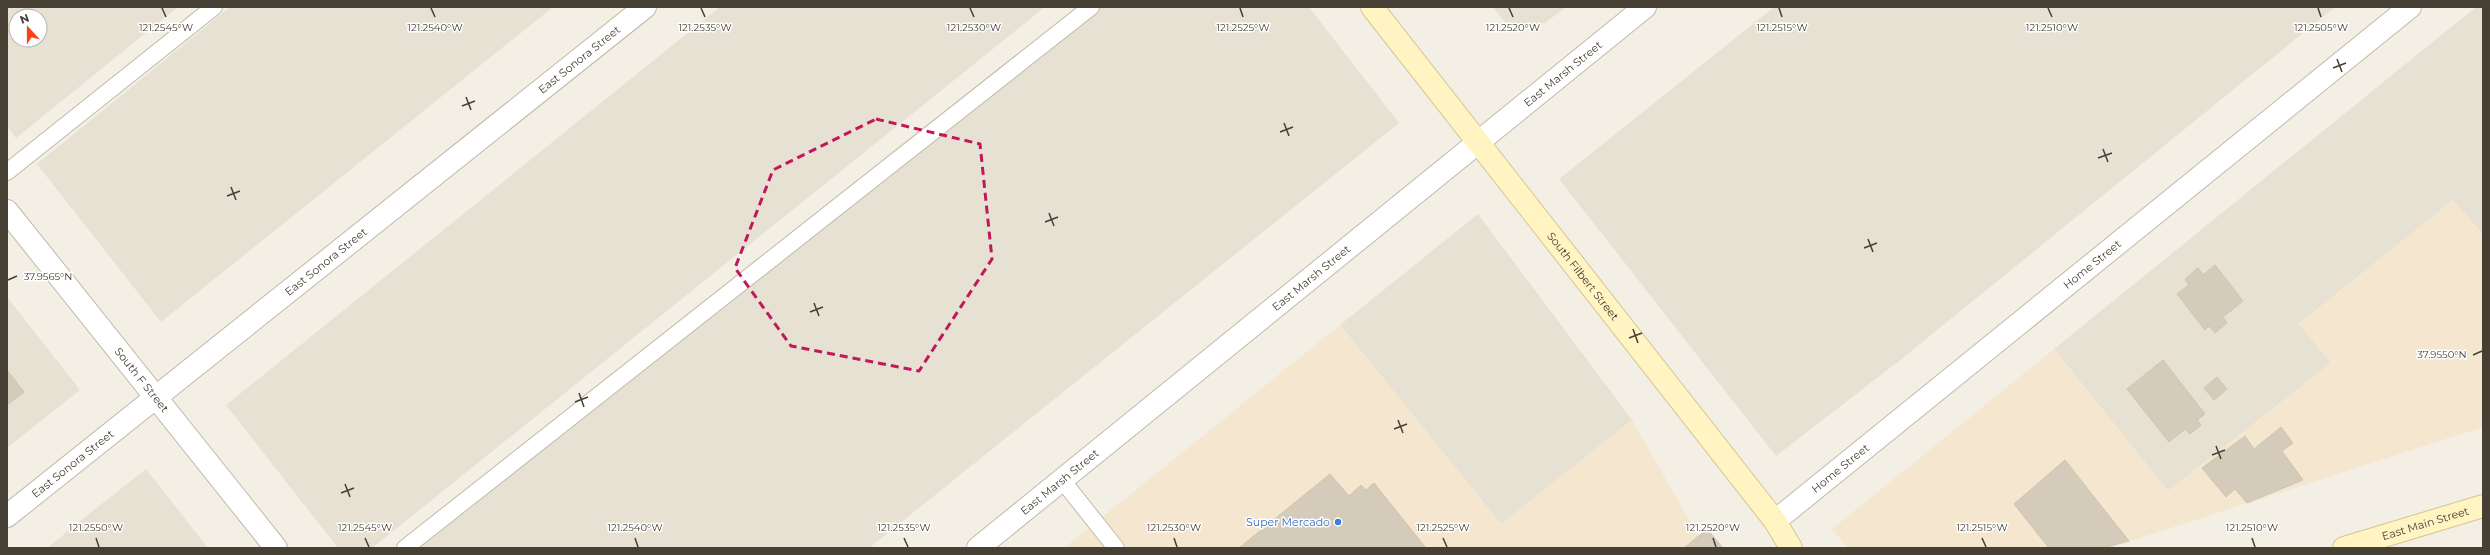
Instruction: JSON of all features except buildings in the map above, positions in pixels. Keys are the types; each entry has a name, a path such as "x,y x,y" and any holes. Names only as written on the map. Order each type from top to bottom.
{"street":[{"name":"East Sonora Street","path":"7,516 645,7"},
{"name":"South Filbert Street","path":"1372,7 1775,521 1791,548"},
{"name":"East Marsh Street","path":"978,548 1645,7"},
{"name":"Home Street","path":"1775,521 2410,7"},
{"name":"South F Street","path":"7,211 276,548"},
{"name":"East Main Street","path":"2344,548 2481,509"}],"lane":[{"path":"7,172 214,7"},
{"path":"405,548 1091,7"},
{"path":"1062,480 1116,548"}],"highlighted area":[{"path":"876,119 980,144 992,259 919,371 791,346 735,268 773,170"}],"shaded area":[{"path":"7,7 178,7 16,138 7,126"},
{"path":"230,7 553,7 161,322 37,164"},
{"path":"720,7 1045,7 372,548 338,548 226,405"},
{"path":"1096,7 1309,7 1399,123 869,548 420,548"},
{"path":"1493,7 1566,7 1545,23 1508,26"},
{"path":"1774,7 2335,7 1899,361 1776,456 1559,179"},
{"path":"2476,7 2483,7 2483,235 2453,200 2299,324 2331,363 2168,491 2054,349"},
{"path":"2453,200 2483,235 2483,427 2109,548 1848,548 1832,529 2054,349 2168,491 2331,363 2299,324"},
{"path":"1478,214 1632,420 1501,524 1340,325"},
{"path":"7,297 80,390 7,448"},
{"path":"1340,325 1501,524 1632,420 1705,548 1064,548"},
{"path":"146,469 208,548 47,548 94,510"}],"place":[{"name":"Super Mercado","path":"1338,522"}]}
